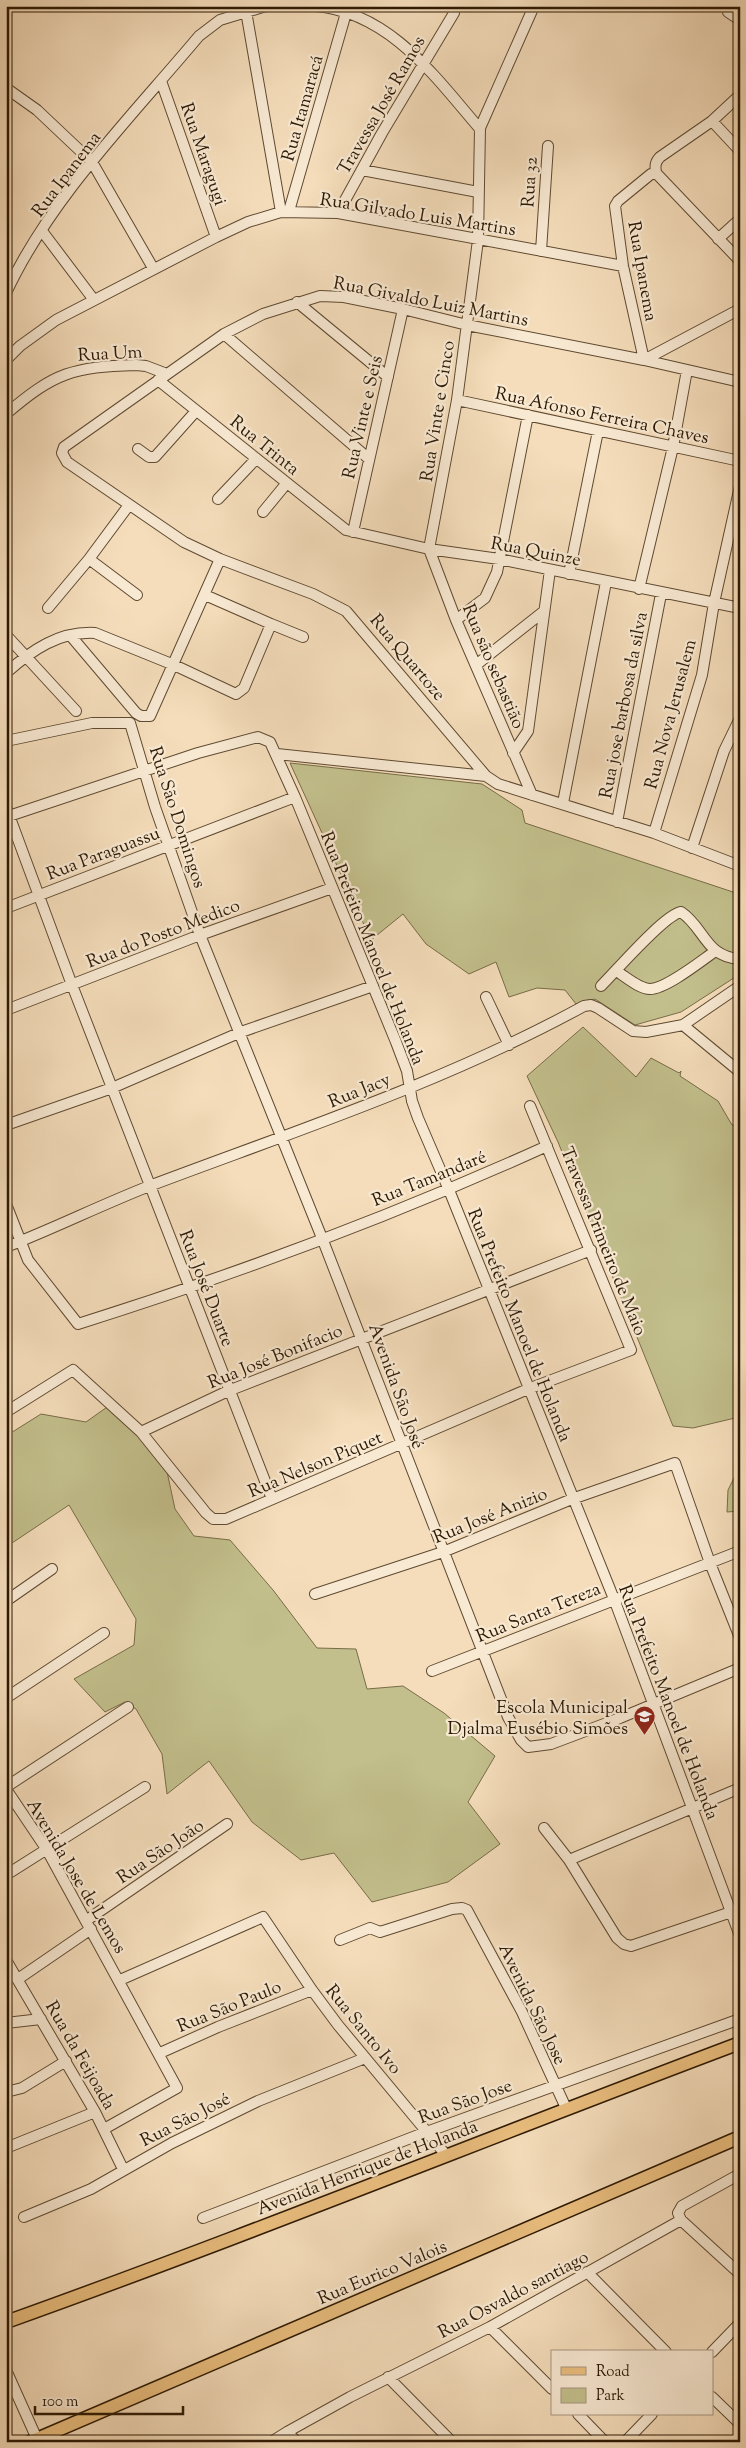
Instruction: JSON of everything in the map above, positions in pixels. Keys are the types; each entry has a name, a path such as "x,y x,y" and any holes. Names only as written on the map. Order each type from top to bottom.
{"main road":[{"name":"Avenida Henrique de Holanda","path":"8,2319 310,2209 566,2108 740,2043"},
{"name":"Rua Eurico Valois","path":"33,2440 740,2137"}],"street":[{"name":"Rua Ipanema","path":"6,293 18,268 42,231 92,162 199,36 220,20 266,6"},
{"path":"315,6 347,10 382,29 404,45 480,129 534,6"},
{"name":"Rua Itamaracá","path":"285,212 347,10"},
{"path":"246,11 285,212"},
{"path":"728,12 740,20"},
{"name":"Travessa José Ramos","path":"338,213 454,13"},
{"name":"Rua Maragugi","path":"162,81 216,237"},
{"path":"6,88 37,110 92,162 153,268"},
{"path":"740,95 712,121 660,157 656,161 655,168 656,173 740,261"},
{"path":"712,121 740,151"},
{"name":"Rua Vinte e Cinco","path":"429,549 457,400 478,240 480,129"},
{"name":"Rua 32","path":"541,251 548,146"},
{"path":"362,170 478,192"},
{"name":"Rua Ipanema","path":"644,360 623,266 615,206 618,201 651,174"},
{"name":"Rua Gilvado Luis Martins","path":"6,360 20,346 48,324 153,268 248,222 285,212 338,213 623,266"},
{"path":"718,239 740,219"},
{"path":"42,231 94,300"},
{"name":"Rua Givaldo Luiz Martins","path":"64,447 224,334 263,314 320,296 344,297 403,309 467,325 644,360 740,382"},
{"path":"297,302 388,377"},
{"name":"Rua Vinte e Seis","path":"353,532 403,309"},
{"path":"644,360 740,310"},
{"path":"224,334 369,459"},
{"name":"Rua Um","path":"6,414 50,380 73,371 136,365 146,366 167,374"},
{"path":"639,589 673,448 687,370"},
{"name":"Rua Trinta","path":"158,380 342,528 353,532"},
{"name":"Rua Afonso Ferreira Chaves","path":"457,400 740,461"},
{"path":"138,449 149,457 155,457 196,411"},
{"path":"456,620 485,598 495,578 528,415"},
{"path":"569,574 598,430"},
{"name":"Rua Quartoze","path":"64,447 62,453 67,462 184,542 220,559 312,594 346,611 486,776 498,784 654,833 740,865"},
{"path":"218,499 256,459"},
{"path":"262,512 286,484"},
{"name":"Rua Nova Jerusalem","path":"654,833 702,675 714,603 740,486"},
{"path":"48,608 89,559 129,505"},
{"name":"Rua Quinze","path":"353,532 429,549 499,559 661,594 714,603"},
{"name":"Rua são sebastião","path":"429,549 456,620 532,795"},
{"path":"89,559 137,595"},
{"path":"70,635 141,716 150,716 220,559"},
{"path":"513,753 528,732 550,570"},
{"path":"563,803 606,582"},
{"name":"Rua jose barbosa da silva","path":"618,822 661,594"},
{"path":"204,595 303,637"},
{"path":"714,603 740,608"},
{"path":"476,665 544,612"},
{"path":"6,673 25,657 51,640 70,635 95,633 174,665 236,694 244,688 271,624"},
{"path":"6,636 76,710"},
{"path":"692,848 724,750 740,718"},
{"name":"Rua São Domingos","path":"6,740 92,723 130,722 168,846 200,935 241,1032"},
{"name":"Rua Prefeito Manoel de Holanda","path":"145,771 198,753 258,736 270,742 277,754 403,1059 418,1118 449,1190 572,1500 614,1599 692,1807 735,1911 740,1936"},
{"path":"277,754 486,776"},
{"path":"38,896 7,813 145,771"},
{"name":"Rua Paraguassu","path":"6,908 295,797"},
{"name":"Rua do Posto Medico","path":"6,1010 200,935 332,888"},
{"name":"Rua José Duarte","path":"38,896 151,1186 228,1391 272,1499"},
{"path":"602,986 668,918 681,912 689,918 714,952 726,957 740,959"},
{"path":"616,971 644,988 651,989 668,982 714,952"},
{"path":"6,1125 112,1088 241,1032 372,986"},
{"name":"Rua Jacy","path":"6,1247 151,1186 281,1138 410,1087 509,1045 591,1005 640,1032 683,1025 740,986"},
{"path":"486,997 509,1045"},
{"path":"683,1025 740,1072"},
{"name":"Avenida São José","path":"241,1032 281,1138 362,1339 401,1445 482,1652 508,1717 521,1740 528,1747 551,1744 654,1704"},
{"name":"Travessa Primeiro de Maio","path":"530,1106 631,1350"},
{"name":"Rua Tamandaré","path":"19,1242 36,1272 78,1324 190,1289 449,1190 547,1146"},
{"path":"6,1204 19,1242"},
{"name":"Rua José Bonifacio","path":"141,1432 228,1391 591,1250"},
{"name":"Rua Nelson Piquet","path":"141,1432 206,1513 213,1519 220,1520 401,1445 528,1389 631,1350"},
{"path":"6,1412 73,1370 141,1432"},
{"name":"Rua José Anizio","path":"315,1594 443,1552 572,1500 675,1463 710,1563"},
{"name":"Rua Santa Tereza","path":"432,1671 740,1551"},
{"path":"710,1563 740,1638"},
{"path":"6,1600 52,1569"},
{"path":"6,1698 104,1633"},
{"path":"654,1704 740,1668"},
{"path":"6,1788 128,1707"},
{"path":"6,1875 145,1787"},
{"name":"Avenida Jose de Lemos","path":"6,1788 48,1850 160,2053 177,2088 104,2129"},
{"path":"569,1860 740,1788"},
{"name":"Rua São João","path":"18,1979 227,1824"},
{"path":"544,1828 569,1860 610,1927 624,1944 631,1946 735,1911"},
{"name":"Avenida São Jose","path":"340,1940 370,1928 380,1932 452,1909 462,1908 469,1914 522,2012 566,2108"},
{"name":"Rua Santo Ivo","path":"120,1980 258,1917 264,1918 312,1990 365,2058 429,2132 446,2155"},
{"name":"Rua da Feijoada","path":"6,1960 95,2112 123,2169"},
{"name":"Rua São Paulo","path":"160,2053 186,2040 312,1990"},
{"path":"6,2024 40,2019"},
{"name":"Rua São Jose","path":"203,2218 554,2085 740,2019"},
{"name":"Rua São José","path":"24,2217 90,2189 123,2169 258,2102 365,2058"},
{"path":"6,2092 22,2088 66,2061"},
{"path":"6,2148 95,2112"},
{"path":"740,2174 682,2206 678,2213 681,2220 740,2274"},
{"name":"Rua Osvaldo santiago","path":"271,2442 388,2378 490,2327 681,2220"},
{"path":"587,2272 664,2350"},
{"path":"714,2350 740,2324"},
{"path":"490,2327 551,2388"},
{"path":"6,2370 33,2440"},
{"path":"388,2378 452,2442"},
{"path":"714,2399 740,2424"},
{"path":"580,2416 605,2442"},
{"path":"625,2442 650,2416"},
{"path":"287,2432 297,2442"}],"green space":[{"path":"290,763 482,784 522,810 525,823 736,893 740,897 740,974 681,1012 635,1025 595,999 576,1004 565,990 537,988 509,997 496,962 469,974 426,944 403,914 371,940"},
{"path":"583,1027 636,1077 651,1058 679,1073 681,1071 680,1076 718,1101 732,1125 740,1126 740,1427 735,1418 693,1428 673,1426 558,1142 527,1076"},
{"path":"110,1405 166,1467 175,1509 194,1536 230,1540 273,1590 317,1648 356,1649 367,1689 403,1686 444,1713 495,1756 468,1802 500,1844 448,1882 372,1902 334,1853 301,1860 252,1822 209,1761 167,1794 162,1754 136,1709 125,1702 105,1712 74,1679 134,1645 136,1619 69,1505 6,1547 6,1436 41,1414 86,1422"},
{"path":"740,1466 740,1511 727,1512 728,1490"}],"place":[{"name":"Escola Municipal Djalma Eusébio Simões","path":"644,1736"}]}
